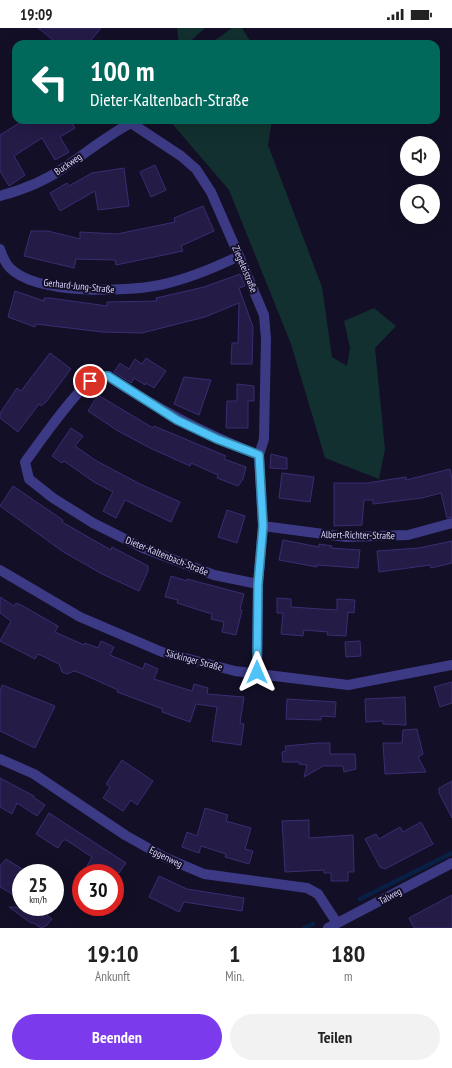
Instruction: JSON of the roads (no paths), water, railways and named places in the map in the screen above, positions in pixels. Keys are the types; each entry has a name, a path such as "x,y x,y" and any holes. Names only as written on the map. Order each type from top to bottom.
{"street":[{"name":"Buckweg","path":"0,196 21,190 61,170 111,133 129,124"},
{"name":"Ziegeleistraße","path":"133,124 181,156 196,169 211,192 264,315 266,339 264,439 259,455"},
{"name":"Gerhard-Jung-Straße","path":"0,249 10,268 36,281 56,286 114,291 135,290 189,278 239,256"},
{"name":"Dieter-Kaltenbach-Straße","path":"258,584 214,575 143,548 93,524 53,498 29,479 25,462 77,394 97,376 108,376 177,420 217,439 259,455"},
{"path":"257,672 258,584 263,526 259,455"},
{"name":"Albert-Richter-Straße","path":"263,526 346,536 408,535 452,522"},
{"name":"Säckinger Straße","path":"0,570 80,617 162,652 235,671 257,672 348,685 452,665"},
{"name":"Eggenweg","path":"0,759 34,774 125,835 164,857 204,874 307,888 318,894 333,926"},
{"name":"Talweg","path":"333,926 452,863"}],"waterway":[{"path":"360,899 452,853"},
{"path":"304,928 313,924"}]}
